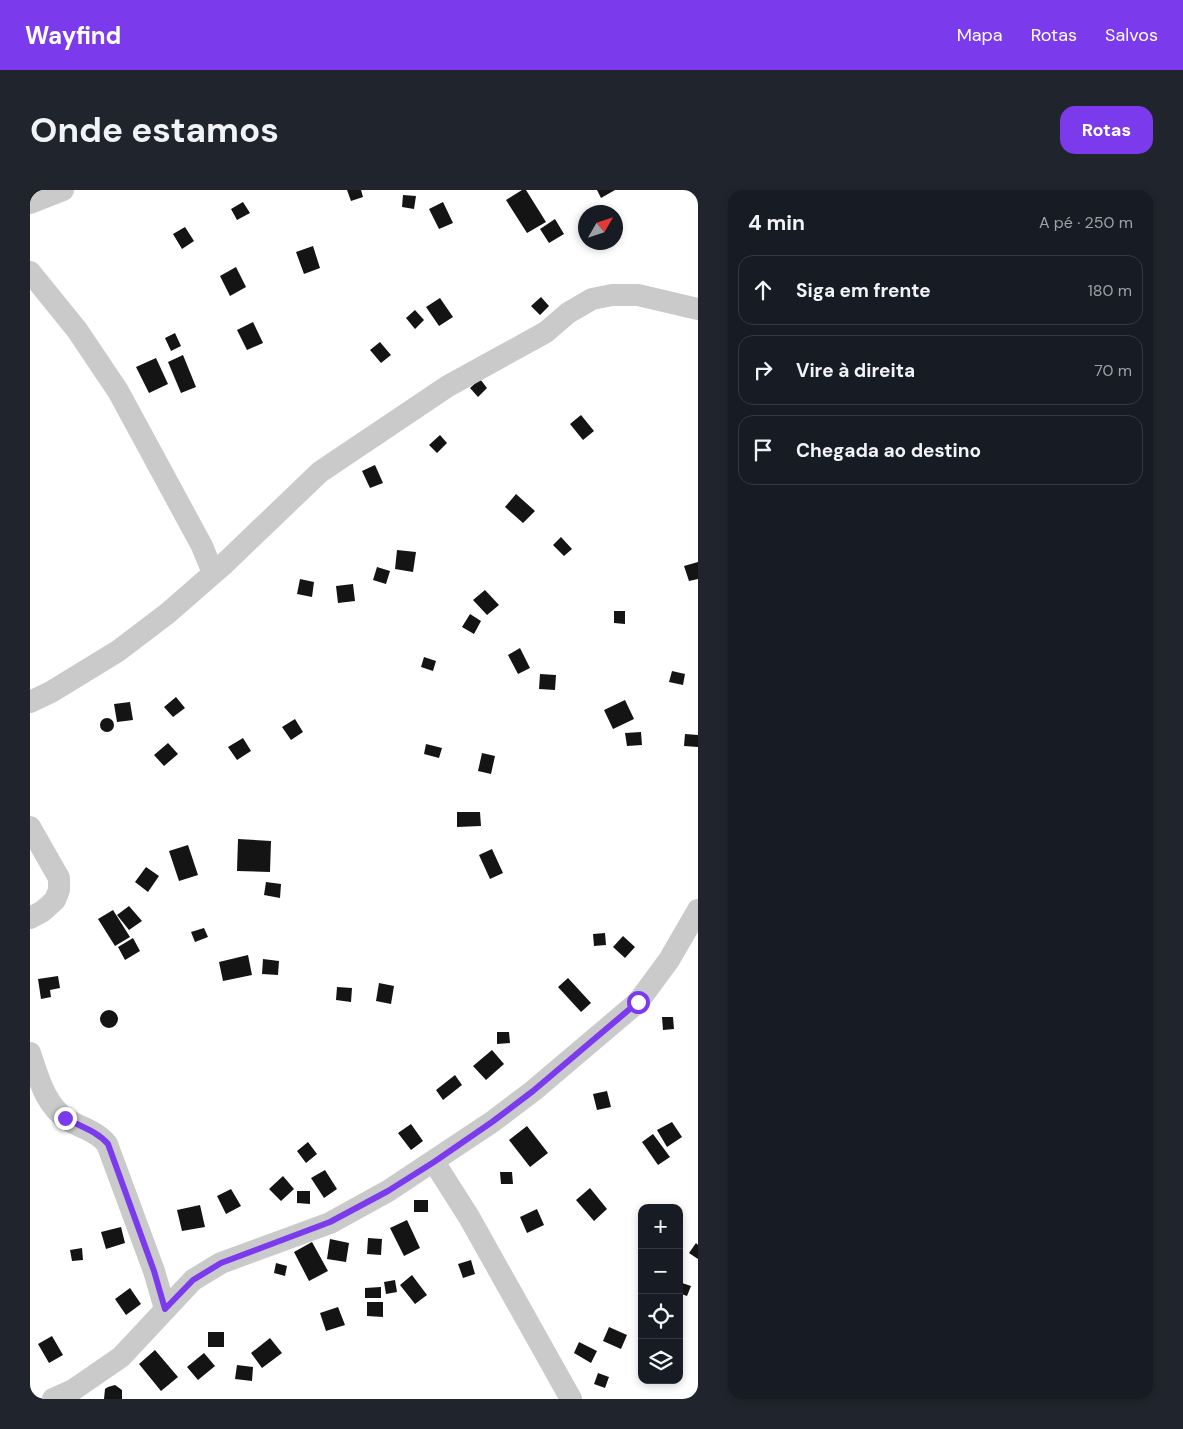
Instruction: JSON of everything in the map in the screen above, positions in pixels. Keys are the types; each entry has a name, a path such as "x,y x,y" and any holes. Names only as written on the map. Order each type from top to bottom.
{"street":[{"path":"30,203 63,190"},
{"path":"30,272 77,330 118,391 202,546 213,573"},
{"path":"30,702 51,692 118,651 168,613 320,472 448,386 546,332 568,313 592,299 612,295 638,294 698,309"},
{"path":"30,827 58,878 59,890 55,900 43,911 30,918"},
{"path":"54,1399 73,1390 121,1357 193,1280 221,1263 330,1222 388,1191 492,1122 533,1091 638,1002 669,960 698,910"},
{"path":"30,1052 49,1102 65,1118 82,1128 100,1135 108,1144 154,1271 165,1309"},
{"path":"434,1162 469,1217 570,1399"}],"building":[{"path":"347,190 361,190 363,197 351,201"},
{"path":"522,190 526,190 546,222 527,233 506,200"},
{"path":"597,190 615,190 601,198"},
{"path":"403,195 416,196 414,209 402,207"},
{"path":"243,202 250,213 237,220 231,209"},
{"path":"443,202 453,223 439,229 429,209"},
{"path":"555,219 564,234 549,243 540,229"},
{"path":"185,227 194,241 182,249 173,234"},
{"path":"313,246 320,268 304,274 296,252"},
{"path":"236,267 246,287 230,296 220,276"},
{"path":"541,297 549,306 540,315 531,306"},
{"path":"440,298 453,317 439,326 426,307"},
{"path":"415,310 424,320 415,329 406,318"},
{"path":"253,322 263,343 247,350 237,330"},
{"path":"175,333 181,346 171,351 165,338"},
{"path":"380,342 391,355 381,363 370,350"},
{"path":"183,355 196,387 181,393 168,362"},
{"path":"156,358 168,384 149,393 136,367"},
{"path":"480,379 487,388 478,397 470,388"},
{"path":"581,415 594,431 583,440 570,424"},
{"path":"440,435 447,443 437,453 429,445"},
{"path":"375,465 383,483 370,488 362,471"},
{"path":"516,494 535,511 523,523 505,507"},
{"path":"561,537 572,549 564,556 553,545"},
{"path":"397,550 416,552 413,572 395,569"},
{"path":"698,562 698,579 689,581 684,566"},
{"path":"377,567 390,571 386,584 373,580"},
{"path":"300,579 314,582 312,597 297,594"},
{"path":"353,584 355,601 338,603 336,586"},
{"path":"485,590 499,605 487,615 473,600"},
{"path":"614,611 625,611 625,624 614,623"},
{"path":"470,614 481,621 474,634 462,627"},
{"path":"520,648 530,668 518,674 508,655"},
{"path":"424,657 436,661 433,671 421,667"},
{"path":"672,671 685,674 683,685 669,682"},
{"path":"540,674 556,675 555,690 539,689"},
{"path":"176,697 185,708 173,717 164,707"},
{"path":"625,700 634,719 613,729 604,710"},
{"path":"130,702 133,720 117,722 114,704"},
{"path":"107,718 112,720 114,725 112,730 107,732 102,730 100,725 102,720"},
{"path":"295,719 303,732 291,740 282,727"},
{"path":"641,732 642,745 627,746 625,733"},
{"path":"685,734 698,735 698,747 684,746"},
{"path":"243,738 251,751 237,760 228,747"},
{"path":"168,743 178,754 164,766 154,755"},
{"path":"426,744 442,748 439,758 424,754"},
{"path":"482,753 495,756 491,774 478,771"},
{"path":"457,812 480,812 481,826 457,827"},
{"path":"238,839 271,841 270,872 237,871"},
{"path":"188,845 198,875 179,881 169,851"},
{"path":"492,849 503,873 490,879 479,855"},
{"path":"146,867 159,876 148,892 135,882"},
{"path":"266,882 281,884 280,898 264,895"},
{"path":"129,906 142,921 129,930 117,915"},
{"path":"113,910 130,937 115,946 98,919"},
{"path":"204,928 208,937 195,942 191,932"},
{"path":"605,933 606,945 594,946 593,934"},
{"path":"623,936 635,947 625,958 613,947"},
{"path":"133,938 140,951 125,960 118,947"},
{"path":"248,955 252,975 223,981 219,962"},
{"path":"263,959 279,961 278,975 262,974"},
{"path":"58,976 60,988 50,990 51,997 41,999 38,979"},
{"path":"568,978 591,1003 581,1012 558,987"},
{"path":"379,983 394,986 391,1004 376,1001"},
{"path":"337,987 352,988 351,1002 336,1000"},
{"path":"105,1010 113,1010 118,1015 116,1026 105,1028 100,1023 100,1015"},
{"path":"662,1017 673,1017 674,1029 663,1030"},
{"path":"497,1032 509,1032 510,1043 497,1044"},
{"path":"492,1050 504,1064 486,1080 473,1066"},
{"path":"455,1075 462,1085 443,1100 436,1090"},
{"path":"607,1091 611,1107 597,1110 593,1094"},
{"path":"672,1122 682,1137 667,1147 657,1130"},
{"path":"411,1124 423,1141 411,1150 398,1133"},
{"path":"527,1126 548,1153 530,1167 509,1140"},
{"path":"653,1134 670,1157 658,1165 642,1142"},
{"path":"308,1142 317,1154 306,1163 297,1151"},
{"path":"325,1170 337,1189 324,1198 311,1178"},
{"path":"500,1172 512,1172 513,1184 501,1184"},
{"path":"283,1176 294,1189 281,1201 269,1189"},
{"path":"590,1188 607,1209 594,1221 576,1200"},
{"path":"231,1189 241,1206 226,1214 217,1196"},
{"path":"297,1191 310,1191 310,1204 297,1203"},
{"path":"414,1200 428,1200 428,1212 414,1212"},
{"path":"200,1205 205,1227 182,1231 177,1210"},
{"path":"537,1209 544,1225 527,1233 520,1217"},
{"path":"407,1220 420,1248 404,1256 390,1228"},
{"path":"121,1227 125,1243 106,1249 101,1232"},
{"path":"368,1238 382,1239 381,1255 367,1254"},
{"path":"330,1239 349,1243 346,1262 327,1259"},
{"path":"312,1242 328,1271 309,1281 294,1252"},
{"path":"696,1243 698,1245 698,1259 689,1253"},
{"path":"82,1248 83,1260 72,1261 70,1250"},
{"path":"471,1260 475,1274 463,1278 458,1264"},
{"path":"276,1263 287,1266 285,1276 274,1273"},
{"path":"412,1275 427,1295 415,1304 400,1285"},
{"path":"395,1280 397,1292 386,1294 384,1282"},
{"path":"683,1283 691,1286 687,1296 683,1294"},
{"path":"381,1287 381,1298 365,1298 365,1288"},
{"path":"130,1288 141,1304 126,1315 115,1299"},
{"path":"367,1302 383,1302 383,1317 367,1316"},
{"path":"338,1307 345,1325 326,1331 320,1313"},
{"path":"609,1327 627,1335 621,1349 603,1341"},
{"path":"208,1332 224,1332 224,1347 208,1347"},
{"path":"52,1336 63,1355 49,1363 38,1344"},
{"path":"270,1338 282,1353 262,1368 251,1353"},
{"path":"579,1342 597,1351 591,1363 574,1353"},
{"path":"155,1350 178,1377 161,1391 139,1364"},
{"path":"204,1353 215,1366 198,1380 187,1367"},
{"path":"237,1365 253,1367 252,1381 235,1379"},
{"path":"598,1373 609,1377 605,1388 594,1384"},
{"path":"115,1385 122,1390 122,1399 104,1399 105,1389"}],"route":[{"path":"65,1118 82,1128 100,1135 108,1144 154,1271 165,1309 193,1280 221,1263 330,1222 388,1191 434,1162 533,1091 638,1002"}]}
